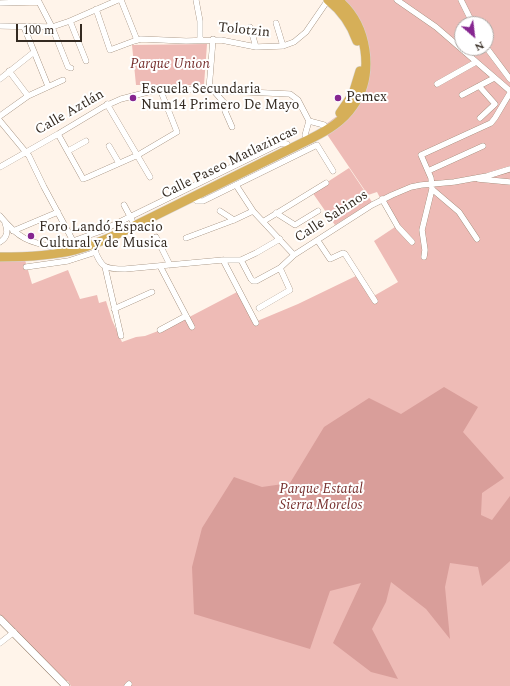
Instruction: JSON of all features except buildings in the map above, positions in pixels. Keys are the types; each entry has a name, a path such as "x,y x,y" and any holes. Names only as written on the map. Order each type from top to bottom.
{"highway":[{"name":"Calle Paseo Matlazincas","path":"0,252 57,248 94,238 305,135 324,125 335,117 349,100 355,88 360,69 359,51 353,30 341,11 328,0"},
{"name":"Calle Paseo Matlazincas","path":"0,257 54,254 94,248 122,232 332,127 348,112 359,96 366,69 363,41 353,17 347,8 338,0"}],"street":[{"path":"0,26 52,27 70,21 118,0"},
{"path":"96,9 110,50 137,40 121,0"},
{"path":"194,0 200,20 200,40"},
{"name":"Tolotzin","path":"137,40 213,39 228,40 256,47 283,46 294,42 306,32 328,0"},
{"path":"397,0 436,27 510,92 491,123 422,154 421,156 428,171 432,186 422,230 425,250 424,258"},
{"path":"460,0 469,16"},
{"path":"0,2 38,1 52,27 68,67 71,68"},
{"path":"70,21 86,61"},
{"path":"276,23 283,46"},
{"path":"24,27 48,86"},
{"path":"250,27 256,47"},
{"path":"213,39 211,90 226,105 227,107 225,110 232,127"},
{"path":"0,79 34,52"},
{"path":"493,56 510,79"},
{"path":"437,84 476,62"},
{"path":"9,71 28,96"},
{"path":"462,95 494,78"},
{"path":"0,116 28,96 63,80"},
{"path":"479,86 495,104 480,118"},
{"path":"58,134 83,179 138,155 177,132 160,90"},
{"name":"Calle Aztlán","path":"0,166 27,152 107,104 121,99 160,90 211,90 290,94 298,100 309,121"},
{"path":"107,104 150,178"},
{"path":"0,121 27,152 73,241 94,235 131,219 124,204"},
{"path":"305,135 309,121 324,125"},
{"path":"68,151 86,141"},
{"path":"192,198 196,201 203,201 317,145 333,171"},
{"path":"109,146 119,163"},
{"path":"428,171 483,146"},
{"path":"259,164 268,169"},
{"path":"472,178 510,169"},
{"path":"472,178 510,182"},
{"name":"Calle Sabinos","path":"236,185 253,211 264,221 294,255 382,199 411,187 432,186 472,178"},
{"path":"264,221 326,183"},
{"path":"432,186 459,212 477,239"},
{"path":"382,199 398,227 412,242"},
{"path":"220,211 234,220"},
{"path":"186,238 234,220 253,211"},
{"path":"276,213 295,225 318,211"},
{"path":"13,231 58,212"},
{"path":"0,216 19,236 31,242 57,248"},
{"path":"0,242 7,235 5,223"},
{"path":"156,237 170,265"},
{"path":"105,267 112,269 125,269 223,260 241,260 256,254 280,239"},
{"path":"318,240 330,259 343,253 345,254 375,301"},
{"path":"26,267 68,261 94,248 105,267 121,336"},
{"path":"241,260 251,279 254,281 280,268 294,255"},
{"path":"223,260 256,322"},
{"path":"160,266 192,327"},
{"path":"259,308 290,290 280,268"},
{"path":"114,309 152,292"},
{"path":"160,330 186,316"},
{"path":"0,619 66,686"},
{"path":"0,643 14,632"}],"green space":[{"name":"Parque Estatal Sierra Morelos","path":"341,0 510,0 510,686 71,686 68,681 60,681 0,617 0,253 23,253 32,284 68,270 80,299 97,295 99,303 106,301 112,320 122,342 136,337 145,336 174,325 239,291 255,322 298,304 358,275 372,297 398,282 374,241 395,227 377,192 368,195 322,127 337,116 361,80 365,55"},
{"name":"Parque Union","path":"207,44 204,85 136,85 132,45"},
{"path":"349,168 372,202 335,225 312,192"},
{"path":"444,387 478,407 463,432 504,478 482,493 481,515 492,520 510,496 510,561 482,586 478,567 450,563 445,587 450,639 426,609 391,582 386,602 372,629 398,679 371,672 333,643 361,583 330,591 310,649 194,614 192,567 202,528 234,477 262,487 290,483 324,427 369,398 401,414"}],"place":[{"name":"Escuela Secundaria Num14 Primero De Mayo","path":"133,98"},
{"name":"Pemex","path":"338,98"},
{"name":"Foro Landó Espacio Cultural y de Musica","path":"31,236"}]}
